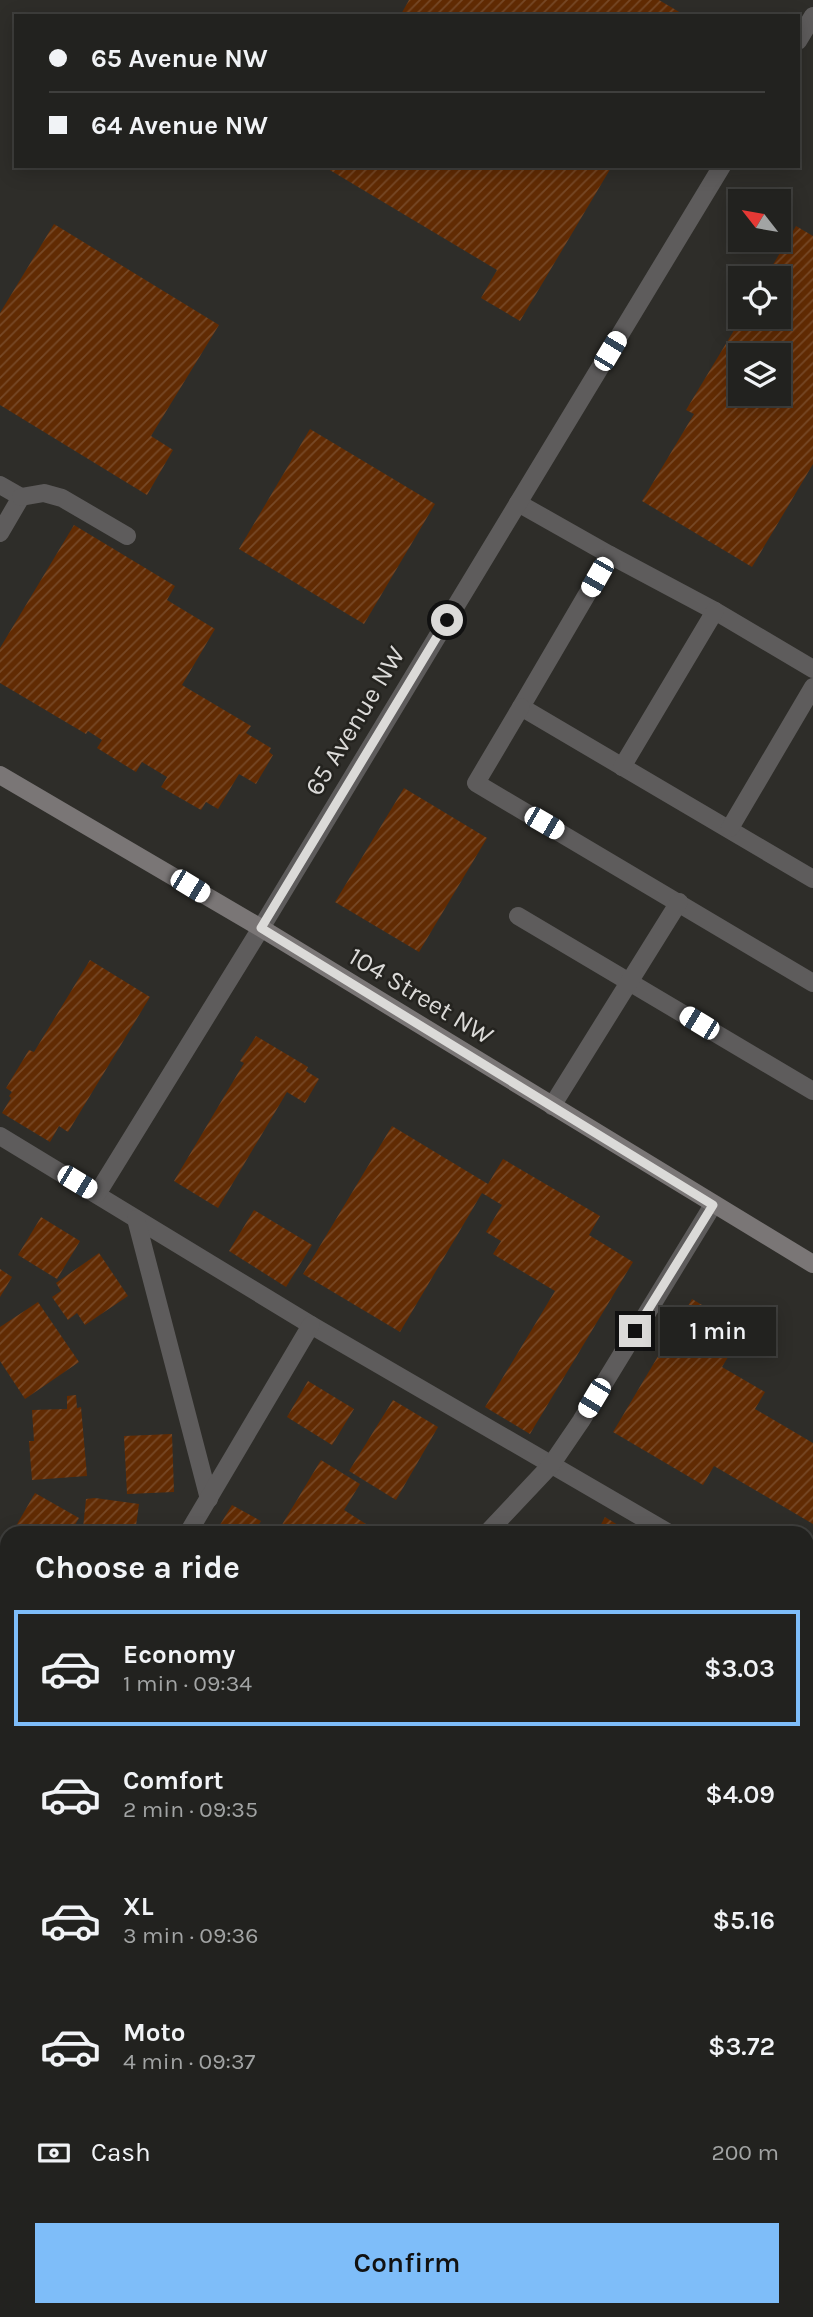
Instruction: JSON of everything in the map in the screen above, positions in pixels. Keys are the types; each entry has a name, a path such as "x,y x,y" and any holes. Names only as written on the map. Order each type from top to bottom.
{"main road":[{"name":"104 Street NW","path":"0,775 261,928 813,1264"}],"street":[{"path":"800,38 813,16"},
{"name":"65 Avenue NW","path":"97,1194 721,168"},
{"path":"0,485 21,497 44,493 62,498 127,536"},
{"path":"0,533 21,497"},
{"path":"518,503 813,668"},
{"path":"610,555 476,783 813,983"},
{"path":"622,767 715,611"},
{"path":"730,828 813,687"},
{"path":"521,707 813,879"},
{"path":"552,1106 679,902"},
{"path":"517,915 813,1091"},
{"path":"0,1136 311,1325 657,1526"},
{"path":"494,1526 551,1465 581,1421 713,1205"},
{"path":"136,1219 209,1499"},
{"path":"192,1526 311,1325"}],"building":[{"path":"409,0 659,0 683,14 401,14"},
{"path":"326,168 611,168 520,321 481,298 497,270"},
{"path":"54,224 219,325 151,436 173,450 147,495 0,405 0,313"},
{"path":"796,226 813,236 813,464 752,567 642,501 694,414 686,410 735,329 791,329 791,266 772,266 780,252 791,252 791,234"},
{"path":"310,429 435,504 364,624 239,549"},
{"path":"74,525 175,586 167,600 215,629 182,685 251,726 246,733 271,748 269,752 273,755 256,784 239,774 218,809 206,802 201,810 161,787 167,777 142,762 136,772 97,748 102,740 88,731 86,734 0,683 0,648"},
{"path":"404,788 487,838 419,952 335,902"},
{"path":"90,960 150,997 68,1132 59,1126 50,1142 2,1113 12,1092 6,1088 29,1050 34,1052"},
{"path":"256,1036 308,1067 306,1071 319,1079 305,1103 287,1092 218,1208 174,1181 244,1063 240,1061"},
{"path":"392,1126 488,1184 503,1159 600,1216 589,1235 633,1262 530,1434 485,1407 555,1291 493,1254 501,1241 486,1232 502,1205 482,1193 400,1332 303,1274"},
{"path":"254,1210 312,1245 286,1287 229,1251"},
{"path":"41,1217 80,1241 57,1279 18,1255"},
{"path":"99,1253 128,1296 85,1325 77,1313 68,1320 52,1297 61,1291 56,1283"},
{"path":"0,1269 12,1277 0,1297"},
{"path":"692,1299 744,1330 722,1367 765,1392 755,1409 813,1443 813,1524 714,1466 703,1485 613,1432"},
{"path":"38,1302 79,1362 25,1399 0,1361 0,1327"},
{"path":"308,1381 354,1409 332,1445 287,1417"},
{"path":"76,1395 77,1408 81,1407 87,1476 32,1480 29,1441 34,1441 32,1410 67,1409 67,1396"},
{"path":"393,1400 438,1427 396,1500 349,1471"},
{"path":"172,1434 174,1492 127,1494 124,1436"},
{"path":"321,1460 360,1484 344,1510 369,1526 281,1526"},
{"path":"35,1493 79,1518 74,1526 16,1526"},
{"path":"86,1499 139,1504 136,1526 83,1526"},
{"path":"232,1505 261,1521 258,1526 219,1526"},
{"path":"605,1517 620,1526 600,1526"}],"route":[{"path":"447,620 261,928 713,1205 635,1331"}]}
